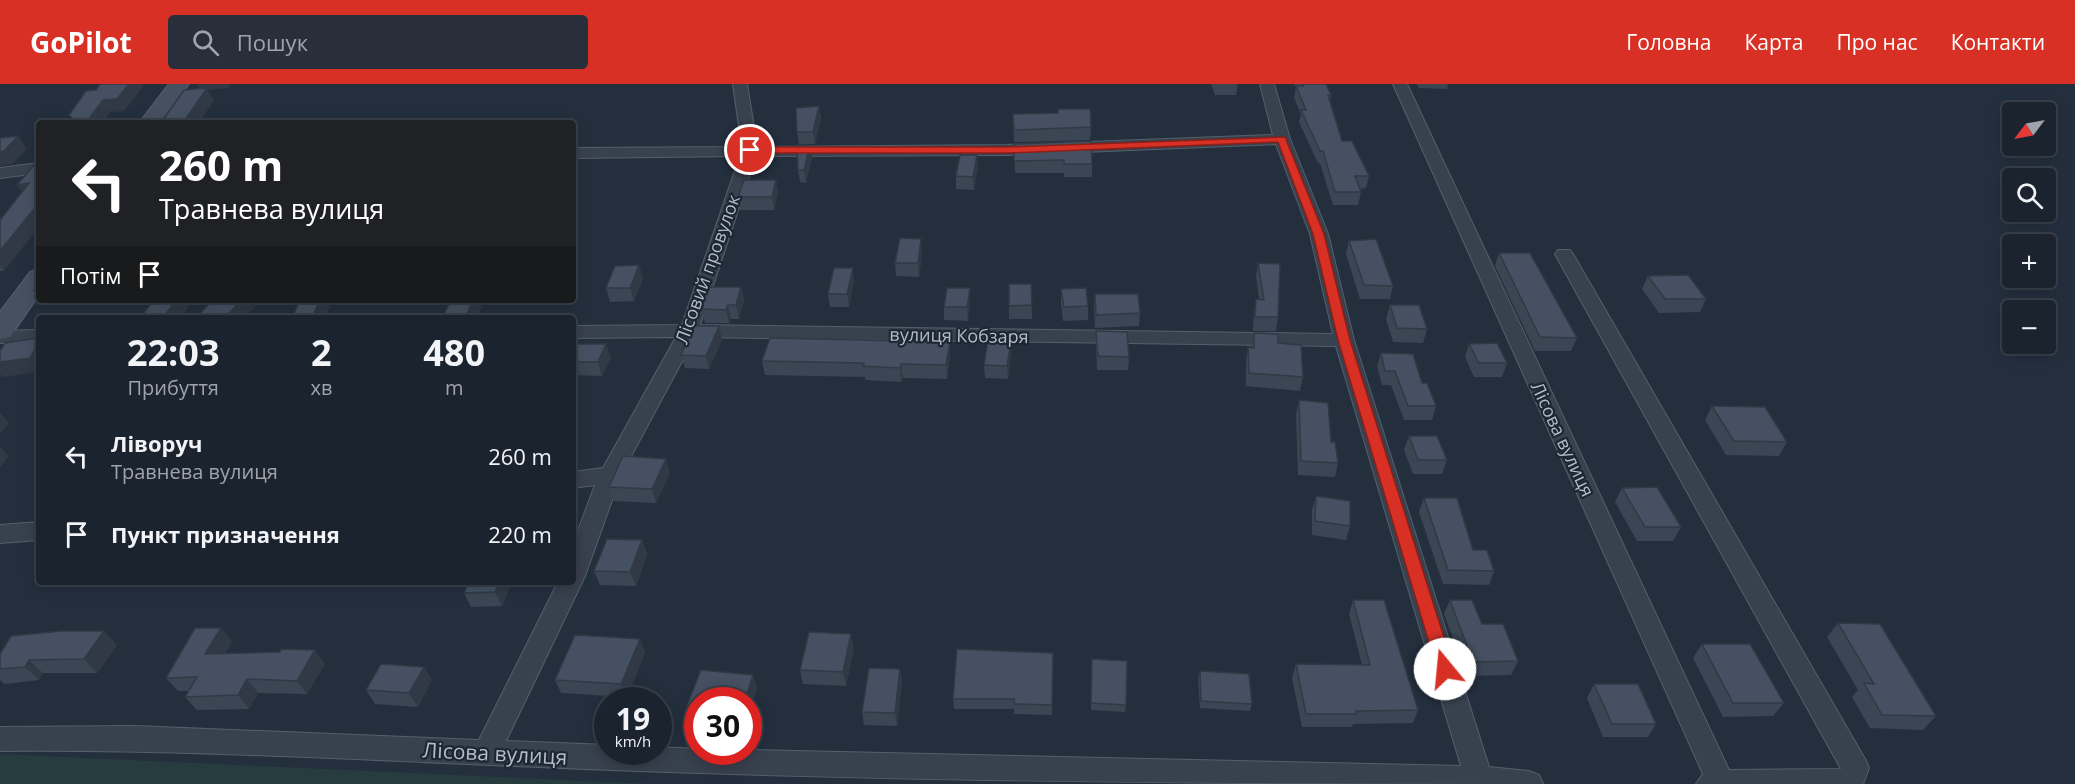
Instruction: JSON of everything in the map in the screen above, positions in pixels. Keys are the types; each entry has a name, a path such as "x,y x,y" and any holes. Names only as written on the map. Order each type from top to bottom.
{"street":[{"path":"152,120 179,84"},
{"name":"Лісовий провулок","path":"576,568 610,475 689,331 750,150 740,84"},
{"path":"1267,84 1282,139 1319,234 1344,340 1479,779"},
{"name":"Лісова вулиця","path":"1400,84 1721,783"},
{"path":"576,153 1007,150 1282,139"},
{"path":"0,173 36,168"},
{"path":"1564,254 1855,768 1850,782 1710,784"},
{"path":"0,331 36,281"},
{"name":"вулиця Кобзаря","path":"576,332 689,331 1344,340"},
{"path":"0,337 36,336"},
{"path":"576,480 610,475"},
{"path":"0,534 36,531"},
{"path":"487,752 569,585"},
{"name":"Лісова вулиця","path":"0,739 135,738 655,760 1479,779 1529,784"}],"green space":[{"path":"0,754 648,784 0,784"}],"building":[{"path":"100,84 129,84 117,99 103,100 88,120 75,120 69,115 86,91 96,90"},
{"path":"1302,84 1326,84 1331,95 1328,95 1342,141 1352,141 1369,176 1355,176 1361,192 1335,192 1323,151 1320,151 1301,110 1306,110 1296,86 1303,86"},
{"path":"207,88 185,120 163,120 184,90"},
{"path":"819,106 813,132 797,132 796,108"},
{"path":"1058,109 1090,109 1091,127 1014,130 1013,114 1058,113"},
{"path":"18,136 4,151 0,152 0,138"},
{"path":"1091,141 1092,164 1064,164 1064,160 1014,161 1014,144"},
{"path":"797,145 810,145 804,170 798,170"},
{"path":"960,155 977,155 973,177 956,176"},
{"path":"36,163 36,207 0,251 0,220 29,183 17,185"},
{"path":"744,180 776,180 772,197 738,197"},
{"path":"900,238 921,239 918,263 895,263"},
{"path":"1376,239 1393,286 1364,285 1349,241"},
{"path":"1499,253 1530,253 1577,338 1540,337"},
{"path":"1258,263 1280,264 1278,317 1255,317 1256,299 1264,300"},
{"path":"639,265 630,288 606,288 615,266"},
{"path":"834,268 853,268 847,294 828,294"},
{"path":"1688,275 1706,299 1665,299 1648,276"},
{"path":"1009,284 1031,284 1032,305 1009,306"},
{"path":"707,287 741,287 736,305 728,305 726,310 702,309"},
{"path":"947,288 970,288 967,307 944,307"},
{"path":"1086,288 1088,306 1064,307 1061,289"},
{"path":"1095,294 1138,294 1140,313 1096,315"},
{"path":"152,303 174,303 165,315 142,315"},
{"path":"210,303 238,303 228,315 199,315"},
{"path":"299,303 319,303 313,315 293,315"},
{"path":"450,303 472,303 466,315 444,315"},
{"path":"1390,305 1419,305 1427,329 1397,328"},
{"path":"694,326 719,326 706,356 681,355"},
{"path":"1096,331 1127,332 1129,357 1098,356"},
{"path":"1254,333 1278,334 1278,343 1301,345 1303,377 1249,373 1248,347 1254,348"},
{"path":"36,338 36,348 30,358 0,362 0,351 5,343"},
{"path":"770,338 950,342 946,365 901,364 900,368 863,366 864,363 762,361"},
{"path":"988,341 1011,342 1007,366 984,365"},
{"path":"1497,343 1507,363 1479,363 1469,344"},
{"path":"576,344 606,344 598,362 576,362"},
{"path":"1381,353 1413,354 1422,383 1427,383 1436,406 1408,406 1395,371 1385,371"},
{"path":"1299,400 1328,403 1331,442 1335,442 1338,463 1301,461"},
{"path":"1712,406 1765,407 1787,442 1734,441"},
{"path":"1409,436 1437,436 1447,460 1418,460"},
{"path":"623,456 666,459 652,489 609,487"},
{"path":"1657,487 1681,527 1645,527 1622,488"},
{"path":"1316,496 1350,501 1350,526 1315,521"},
{"path":"1424,498 1457,498 1473,550 1487,550 1494,571 1448,570"},
{"path":"607,539 642,540 630,572 594,571"},
{"path":"468,585 498,585 495,592 464,593"},
{"path":"1353,600 1384,600 1418,710 1356,711 1357,714 1306,714 1296,664 1370,665"},
{"path":"1450,600 1472,600 1482,624 1503,624 1518,661 1473,662"},
{"path":"1838,623 1880,624 1936,716 1882,715 1864,683 1874,684"},
{"path":"195,628 221,628 205,654 280,652 281,649 315,650 297,681 247,679 238,695 185,697 197,677 166,678"},
{"path":"61,631 104,631 84,659 29,660 25,667 0,669 0,654 11,636"},
{"path":"809,632 851,634 843,672 800,670"},
{"path":"575,635 640,639 621,684 555,680"},
{"path":"1702,644 1750,644 1784,703 1733,703"},
{"path":"957,649 1053,653 1052,705 1014,704 1014,699 953,699"},
{"path":"1092,659 1127,661 1126,705 1091,703"},
{"path":"381,664 424,667 409,693 366,690"},
{"path":"869,668 900,669 895,713 862,712"},
{"path":"701,670 753,675 749,687 694,687"},
{"path":"1200,671 1249,674 1252,704 1201,701"},
{"path":"1594,684 1638,684 1656,724 1612,724"}],"route":[{"path":"750,150 1007,150 1282,139 1319,234 1344,340 1445,669"}]}
